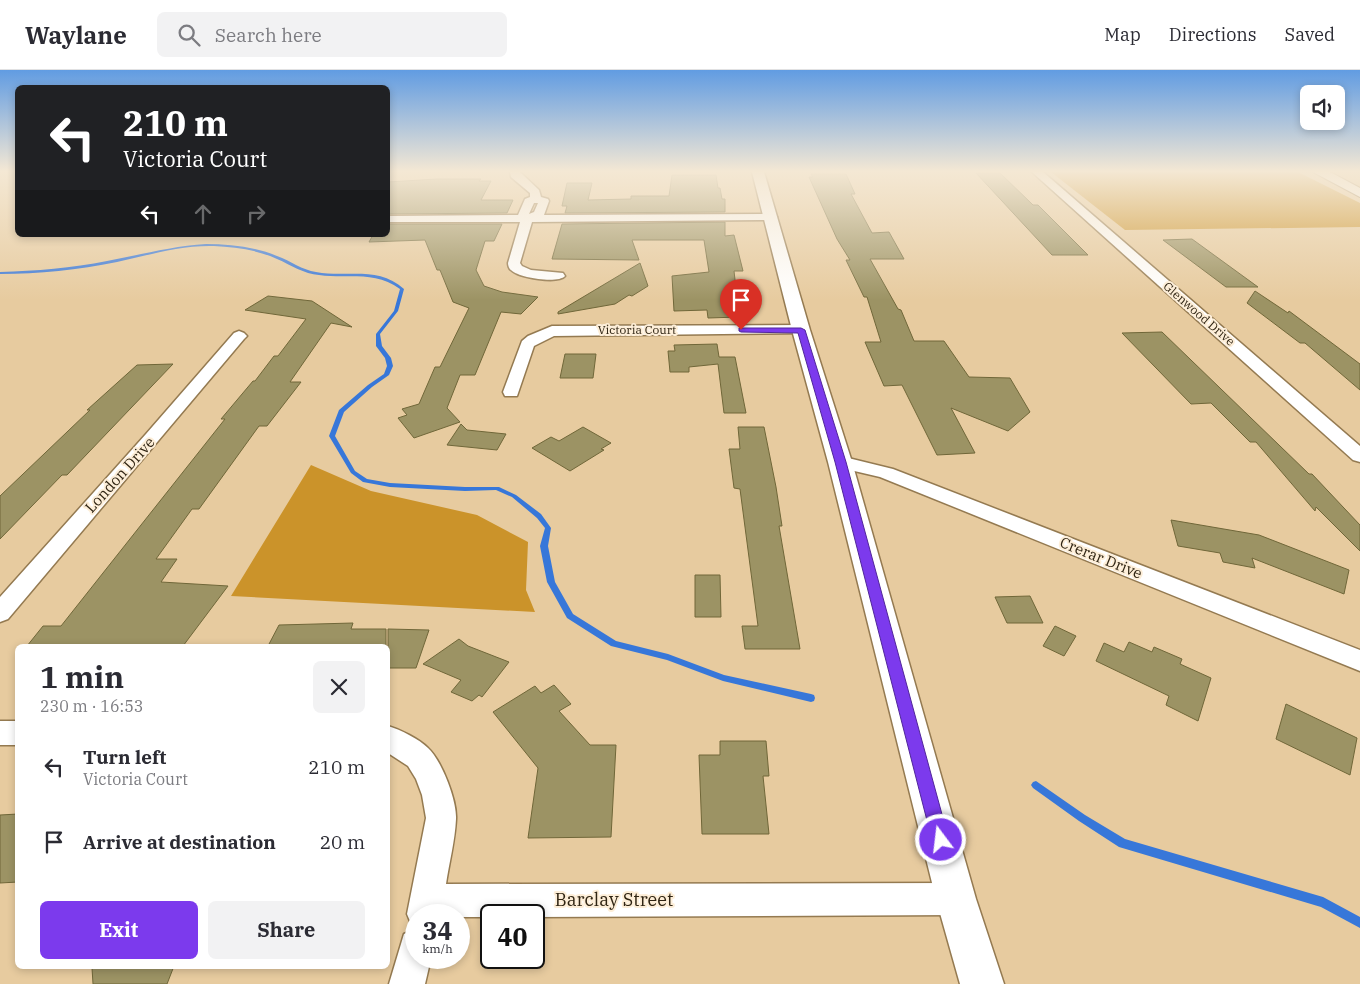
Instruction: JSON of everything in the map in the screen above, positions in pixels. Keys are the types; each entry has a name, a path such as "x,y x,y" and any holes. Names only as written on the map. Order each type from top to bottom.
{"street":[{"path":"527,218 537,215"},
{"name":"Glenwood Drive","path":"1086,215 1360,456"},
{"path":"390,219 771,217 801,330 840,462 956,899 982,984"},
{"path":"527,218 514,263 516,268 536,275 558,276"},
{"name":"Victoria Court","path":"511,392 527,344 533,339 552,331 801,330"},
{"name":"London Drive","path":"0,613 153,438 239,336"},
{"name":"Crerar Drive","path":"840,462 886,472 1360,661"},
{"path":"0,733 15,732"},
{"name":"Barclay Street","path":"390,739 418,757 428,772 437,795 441,818 427,904"},
{"name":"Barclay Street","path":"470,907 956,899"},
{"path":"407,984 411,969"}],"shaded area":[{"path":"1105,215 1360,215 1360,227 1125,230"},
{"path":"311,465 371,491 477,515 528,542 526,590 535,612 231,596"}],"building":[{"path":"826,215 862,215 872,233 889,232 904,259 870,259 898,309 901,310 914,341 944,341 969,377 1010,378 1030,412 1008,431 951,408 975,453 937,455 902,385 884,386 865,342 881,342 867,297 864,297 846,260 850,260 837,239"},
{"path":"1015,215 1048,215 1088,255 1052,255"},
{"path":"725,222 725,236 734,235 743,271 734,271 737,297 735,297 739,317 708,318 707,310 674,311 672,276 709,272 704,240 632,240 639,260 552,259 562,224"},
{"path":"390,224 502,224 494,241 485,241 476,270 484,286 502,292 538,297 521,314 501,312 475,375 460,375 447,408 460,422 414,438 398,418 407,415 402,409 419,404 435,367 440,367 469,308 453,302 425,240 369,242 372,237 390,237"},
{"path":"1192,239 1258,287 1226,287 1163,240"},
{"path":"640,263 648,286 632,296 629,295 615,304 558,314 558,312"},
{"path":"1255,291 1288,313 1289,311 1360,364 1360,390 1305,343 1300,343 1247,303"},
{"path":"268,296 312,301 352,327 331,323 290,382 301,382 267,426 259,426 199,509 192,509 156,559 177,559 161,582 228,586 184,644 29,644 43,626 61,626 225,419 221,419 255,381 274,356 278,356 306,319 245,310"},
{"path":"1162,332 1309,474 1312,474 1360,525 1360,551 1316,507 1315,511 1256,442 1250,442 1211,403 1191,404 1122,333"},
{"path":"717,344 719,357 735,357 746,413 724,413 718,364 689,367 689,372 670,372 668,351 675,351 674,345"},
{"path":"565,354 596,354 593,378 560,378"},
{"path":"173,364 67,475 62,475 0,539 0,496 90,410 87,410 137,365"},
{"path":"461,424 467,430 506,434 497,450 447,445"},
{"path":"583,427 611,443 601,449 604,450 570,471 532,448 551,437 559,441"},
{"path":"738,427 764,427 776,487 782,526 779,526 800,649 745,649 742,626 758,626 740,489 734,488 729,449 740,449"},
{"path":"1171,520 1259,535 1349,570 1344,594 1252,558 1255,568 1223,562 1220,553 1178,546"},
{"path":"695,575 720,575 721,617 695,617"},
{"path":"1030,596 1043,623 1007,623 995,597"},
{"path":"353,623 351,629 386,629 386,644 269,644 279,625"},
{"path":"1055,626 1076,636 1064,656 1043,646"},
{"path":"388,629 429,630 416,668 390,668 390,644 388,644"},
{"path":"459,639 468,646 509,662 482,697 479,695 472,701 451,692 461,680 423,664"},
{"path":"1129,642 1152,652 1154,647 1182,659 1180,664 1211,678 1198,721 1166,705 1169,696 1096,661 1104,643 1124,652"},
{"path":"554,685 571,704 559,711 590,745 616,745 611,837 528,838 538,768 493,712 535,686 541,693"},
{"path":"1286,704 1357,738 1350,775 1276,739"},
{"path":"720,741 766,741 769,776 763,776 769,834 702,834 699,755 720,755"},
{"path":"15,814 15,882 0,883 0,815"},
{"path":"92,969 173,969 167,984 93,984"}],"waterway":[{"path":"0,273 66,269 181,247 215,245 260,252 277,257 312,273 373,276 393,282 402,289 396,311 378,334 379,346 388,358 390,366 386,375 341,411 332,436 353,472 365,481 390,485 465,489 497,488 514,496 539,516 548,528 544,546 551,582 570,616 614,644 668,657 723,678 811,698"},
{"path":"1036,785 1082,818 1123,843 1323,902 1360,923"}],"route":[{"path":"741,330 801,330 840,462 941,840"}]}
